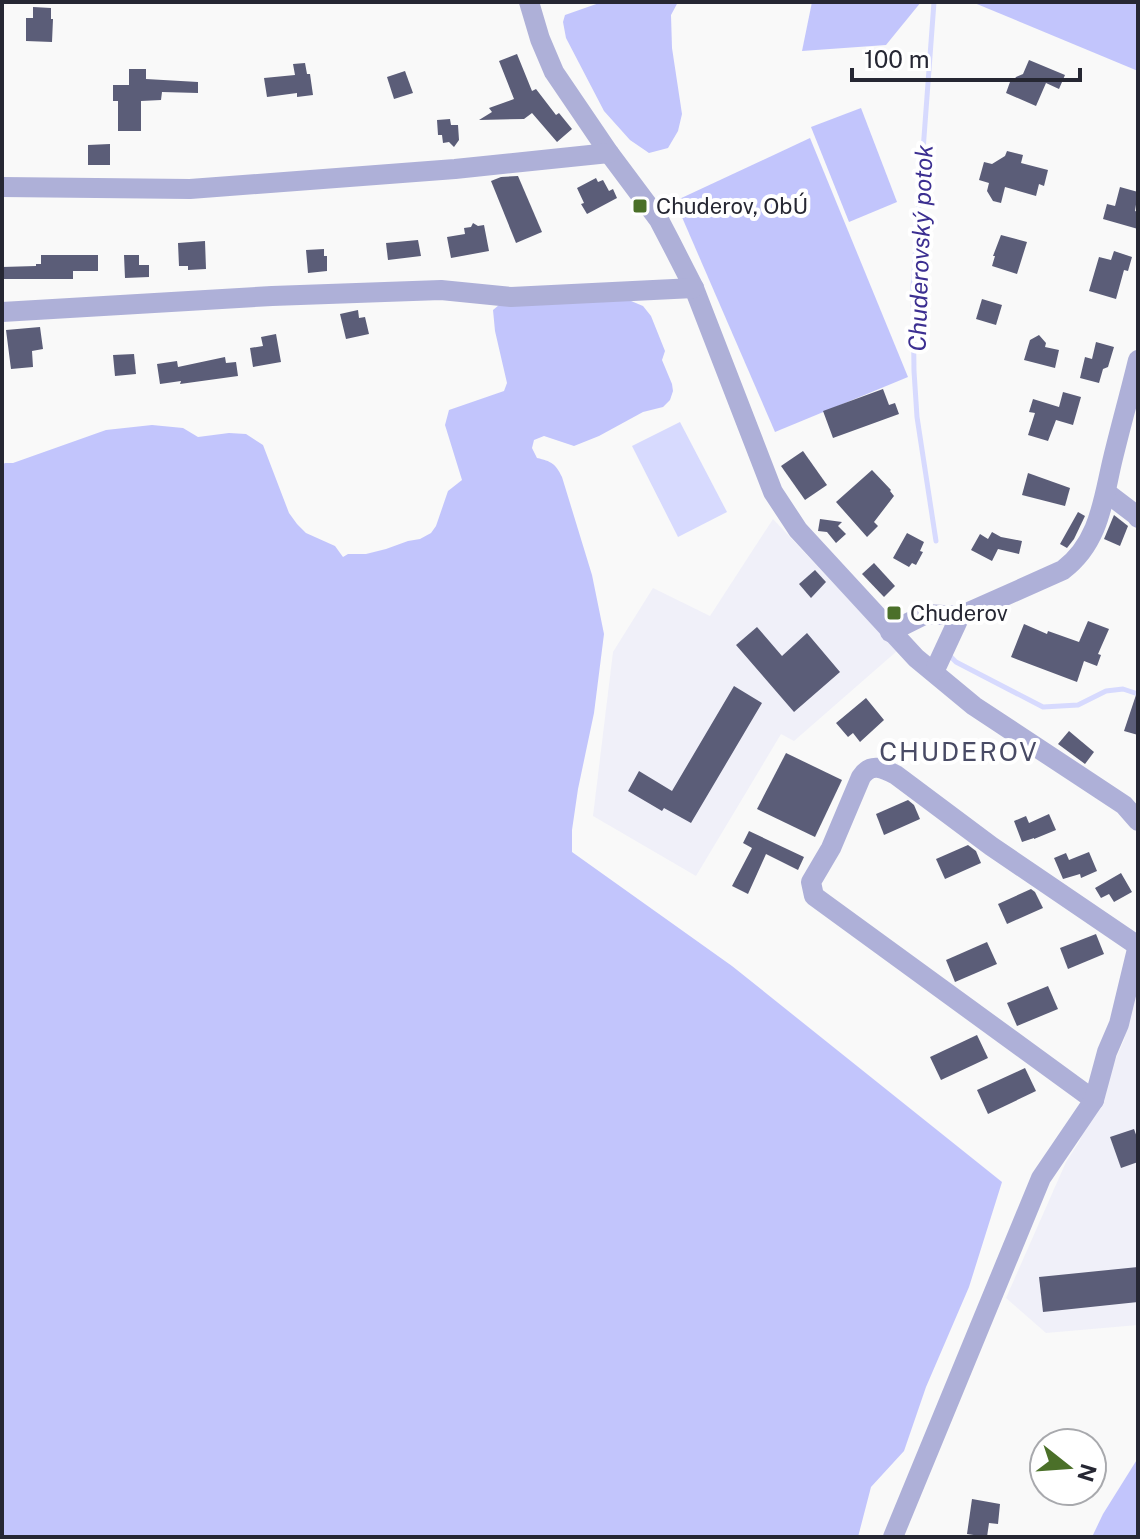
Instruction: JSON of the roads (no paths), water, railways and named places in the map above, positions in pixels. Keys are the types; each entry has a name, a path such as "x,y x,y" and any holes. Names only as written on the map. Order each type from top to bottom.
{"street":[{"path":"529,2 554,72 659,220 694,288 773,492 798,530 916,658 937,666 974,706 1124,805 1137,818"},
{"path":"2,187 190,189 455,169 609,153"},
{"path":"2,312 287,295 441,290 511,297 694,288"},
{"path":"890,632 1063,570 1077,559 1094,531 1107,493 1138,360"},
{"path":"1107,493 1138,518"},
{"path":"937,666 950,638 943,615"},
{"path":"893,1537 1041,1178 1094,1100 1107,1052 1119,1024 1138,945 991,846 896,775 882,768 873,767 865,771 831,848 811,882 814,896 1094,1100"}],"waterway":[{"name":"Chuderovský potok","path":"934,2 913,286 917,417 936,541"},
{"name":"Chuderovský potok","path":"949,655 956,662 1043,707 1078,705 1106,691 1123,689 1138,694"}],"place":[{"name":"Chuderov, ObÚ","path":"640,206"},
{"name":"Chuderov","path":"894,613"}],"district":[{"name":"CHUDEROV","path":"959,751"}]}
